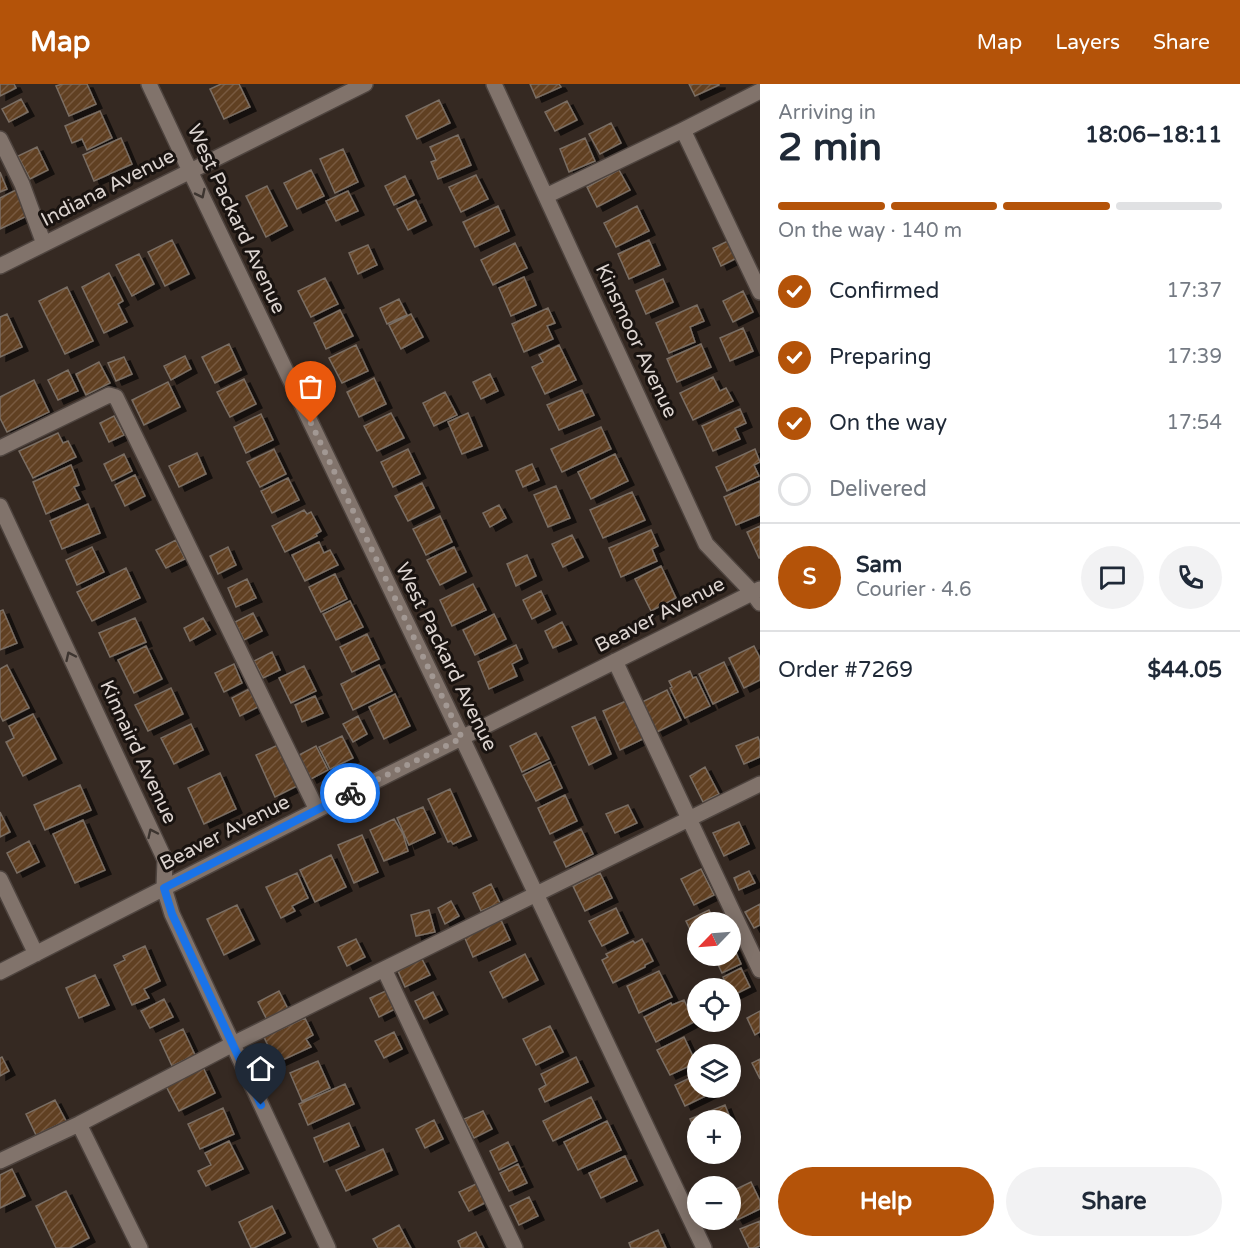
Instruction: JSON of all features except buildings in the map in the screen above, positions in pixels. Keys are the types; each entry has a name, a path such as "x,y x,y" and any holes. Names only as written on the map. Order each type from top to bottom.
{"street":[{"name":"West Packard Avenue","path":"149,84 704,1248"},
{"name":"Indiana Avenue","path":"0,266 190,171 336,90 364,84"},
{"name":"Kinsmoor Avenue","path":"494,84 706,544 757,595"},
{"path":"546,196 760,91"},
{"path":"683,130 760,292"},
{"path":"0,139 22,184 44,244"},
{"path":"0,448 109,395 116,397 317,810"},
{"name":"Kinnaird Avenue","path":"0,506 165,860 164,888 172,914 328,1248"},
{"name":"Beaver Avenue","path":"0,972 615,661 757,595"},
{"path":"615,661 760,969"},
{"path":"0,1161 79,1124 232,1044 760,784"},
{"path":"0,879 36,954"},
{"path":"384,969 515,1248"},
{"path":"79,1124 140,1248"}],"way so far":[{"path":"311,423 462,738 350,793"}],"route":[{"path":"261,1105 172,914 164,888 350,793"}]}
